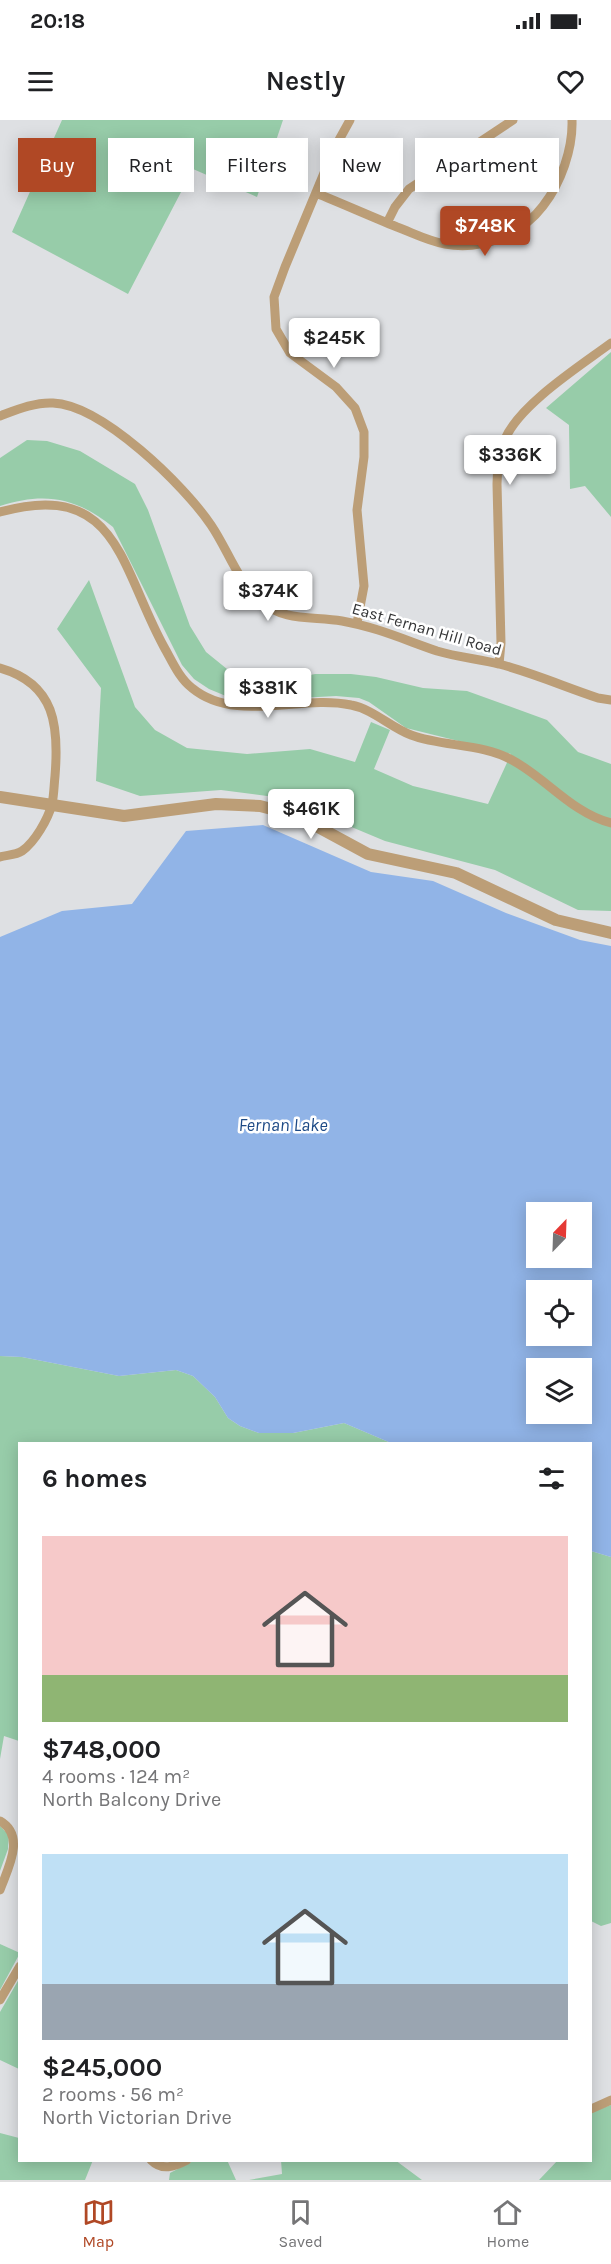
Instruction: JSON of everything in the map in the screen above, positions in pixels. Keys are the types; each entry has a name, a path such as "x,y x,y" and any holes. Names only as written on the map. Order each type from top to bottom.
{"street":[{"path":"350,120 334,149 274,297 276,329 291,353 336,387 355,408 364,432 364,458 357,510 364,586 357,623"},
{"path":"387,223 394,207 409,189 513,120"},
{"path":"316,193 430,241 472,245 507,236 534,217 554,190 571,138 572,120"},
{"path":"499,664 501,643 496,484 498,460 506,437 522,415 543,395 611,343"},
{"path":"602,350 611,356"},
{"name":"East Fernan Hill Road","path":"0,416 50,403 74,407 98,419 153,460 194,502 212,526 245,584 261,602 283,615 357,623 386,631 437,651 499,664 598,698 611,700"},
{"path":"0,512 27,506 53,505 78,511 98,521 115,544 146,612 175,667 185,682 201,694 242,705 270,706 309,702 360,707 414,736 485,751 513,760 569,801 611,823"},
{"path":"0,668 18,675 42,695 54,720 57,745 52,806 28,846 21,852 0,857"},
{"path":"0,797 124,816 216,804 243,804 269,808 307,821 368,854 456,873 556,920 611,933"},
{"path":"0,1821 12,1832 14,1848 0,1890"},
{"path":"0,2000 18,1969"},
{"path":"592,2109 611,2100"},
{"path":"153,2162 157,2166 167,2168 182,2162"}],"green space":[{"path":"62,120 283,120 277,138 206,138 206,175 194,169 194,138 108,138 108,192 181,192 128,294 12,232 30,192 96,192 96,138 54,138"},
{"path":"246,192 259,192 257,197"},
{"path":"611,352 611,517 585,486 570,489 569,425 546,408"},
{"path":"27,440 47,441 80,451 135,484 148,510 190,626 206,652 227,669 282,681 315,674 351,674 376,677 423,688 467,691 547,720 578,752 611,764 611,911 578,910 495,870 385,841 282,798 221,790 140,796 96,781 101,688 57,629 89,580 135,707 155,730 187,748 247,754 310,749 355,762 371,722 390,730 374,769 413,786 488,804 511,754 406,728 369,702 359,698 336,696 264,700 226,696 209,689 194,679 182,665 113,527 86,509 59,500 31,499 0,506 0,458"},
{"path":"0,1356 22,1357 119,1376 176,1370 193,1376 215,1397 228,1418 240,1426 259,1433 293,1433 344,1423 389,1442 18,1442 18,1741 4,1736 0,1759"},
{"path":"592,1551 611,1557 611,1923 601,1926 592,1922"},
{"path":"0,1826 9,1835 8,1849 0,1871"},
{"path":"0,1944 18,1952 18,1957 0,1990"},
{"path":"18,1981 18,2069 0,2060 0,2012"},
{"path":"611,2105 611,2180 539,2180 556,2162 592,2162 592,2112"},
{"path":"0,2133 18,2138 18,2162 92,2162 85,2180 0,2180"},
{"path":"191,2162 228,2162 236,2180 169,2180 170,2173"},
{"path":"281,2162 398,2162 422,2180 249,2180 282,2174"}],"water":[{"name":"Fernan Lake","path":"263,825 371,872 433,881 506,913 580,940 611,946 611,1557 592,1551 592,1442 389,1442 344,1423 293,1433 259,1433 240,1426 228,1418 215,1397 193,1376 176,1370 119,1376 22,1357 0,1356 0,937 62,911 132,904 186,831"}]}
